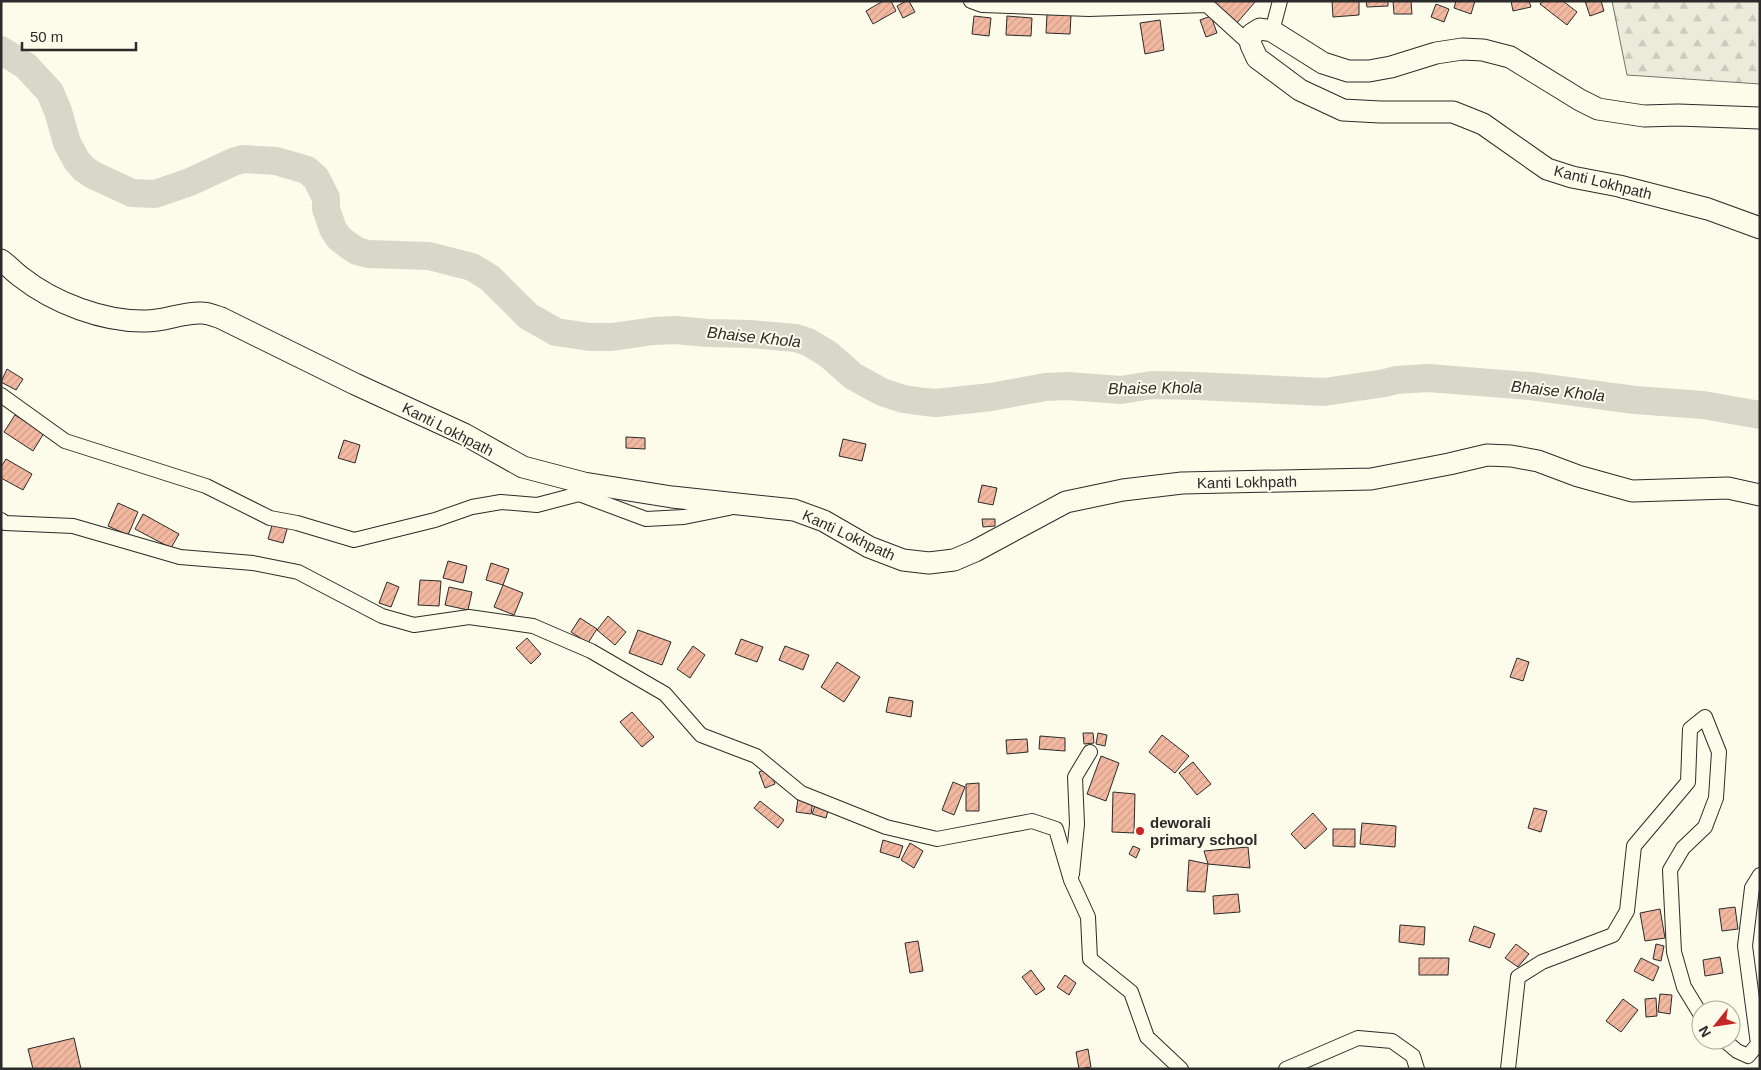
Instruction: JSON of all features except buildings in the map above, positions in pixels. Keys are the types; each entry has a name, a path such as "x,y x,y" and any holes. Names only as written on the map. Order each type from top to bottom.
{"main road":[{"path":"1250,45 1252,34 1266,29 1323,63 1348,71 1370,71 1391,67 1436,53 1462,49 1483,50 1510,56 1580,100 1598,109 1644,116 1678,115 1760,118"},
{"name":"Kanti Lokhpath","path":"1250,45 1262,63 1300,90 1343,110 1453,112 1483,124 1547,169 1572,177 1620,186 1708,210 1760,228"},
{"name":"Kanti Lokhpath","path":"1,260 22,278 43,292 78,308 102,316 124,321 147,321 203,313 221,318 355,384 464,434 524,467 584,484 672,497 794,510 824,521 869,547 904,560 929,563 954,560 975,551 1066,502 1123,490 1182,483 1371,479 1487,455 1511,456 1538,462 1578,476 1632,491 1728,488 1760,495"}],"street":[{"path":"971,1 982,4 1090,9 1207,5 1250,45"},
{"path":"1272,31 1280,1"},
{"path":"1,395 65,441 206,486 270,518 296,523 354,540 435,520 472,507 501,502 536,505 579,494 646,519 684,517 746,505"},
{"path":"1,520 4,523 73,526 180,557 253,563 298,572 382,616 414,625 469,617 532,626 591,651 665,694 701,735 756,756 801,793 886,828 937,839 1032,821 1056,829 1071,880 1088,917 1090,959 1131,992 1147,1037 1181,1069"},
{"path":"1508,1069 1518,977 1542,962 1613,935 1627,911 1634,846 1688,782 1690,729 1706,718 1719,752 1716,798 1705,827 1683,848 1670,870 1674,952 1684,986 1692,1000"},
{"path":"1071,880 1077,824 1075,777 1090,752"},
{"path":"1735,1050 1748,1056 1758,1044 1745,946 1752,888 1760,875"},
{"path":"1286,1069 1358,1038 1392,1041 1413,1056 1417,1069"}],"green space":[{"path":"1612,1 1760,1 1760,84 1627,75"}],"waterway":[{"name":"Bhaise Khola","path":"1,50 26,66 50,92 58,111 67,143 77,161 93,175 132,193 155,194 190,182 243,159 276,161 307,170 316,178 326,198 326,209 333,229 339,238 357,251 368,254 429,256 472,267 490,278 528,316 556,332 590,337 612,337 675,330 796,338 808,342 828,354 853,376 882,392 903,399 936,403 991,397 1045,387 1067,386 1121,390 1152,385 1324,392 1396,380 1428,378 1530,386 1635,400 1703,405 1760,415"}],"place":[{"name":"deworali primary school","path":"1140,831"}]}
